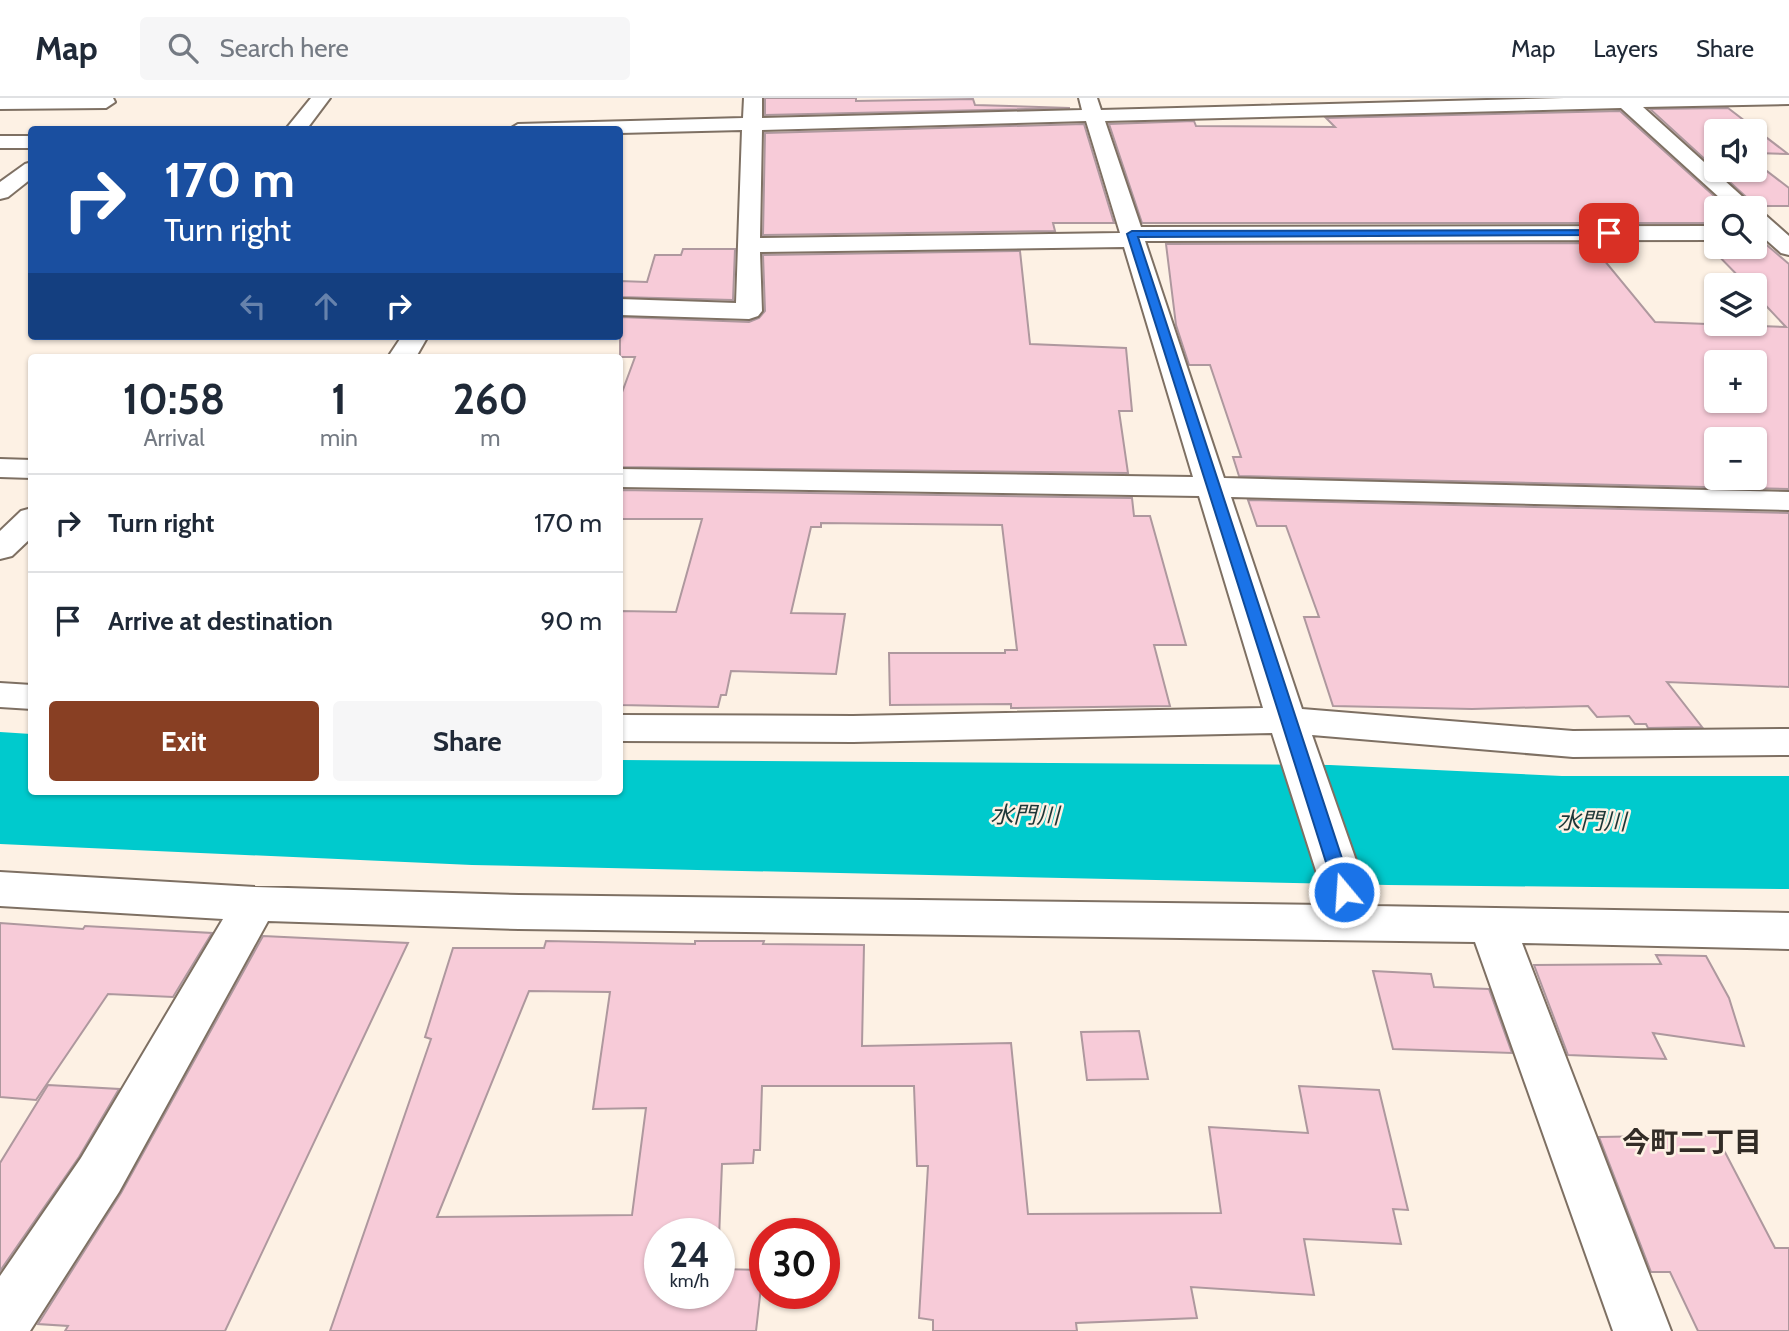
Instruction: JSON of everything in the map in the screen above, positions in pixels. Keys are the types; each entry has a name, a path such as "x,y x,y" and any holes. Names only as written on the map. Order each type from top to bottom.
{"street":[{"path":"298,126 321,98"},
{"path":"623,307 749,311 748,245 753,98"},
{"path":"888,98 894,120"},
{"path":"623,127 894,120 1091,107 1789,98"},
{"path":"0,103 109,100"},
{"path":"88,120 109,100"},
{"path":"1626,102 1731,196"},
{"path":"1091,107 1349,907"},
{"path":"540,126 547,108"},
{"path":"0,142 28,142"},
{"path":"0,192 28,171"},
{"path":"0,199 28,199"},
{"path":"748,245 1133,237 1704,233"},
{"path":"0,468 28,469"},
{"path":"623,478 1213,487 1789,501"},
{"path":"0,549 28,522"},
{"path":"0,695 28,697"},
{"path":"623,728 1293,737 1414,733 1573,744 1789,742"},
{"path":"0,889 255,904 519,912 1349,907 1492,925 1789,932"},
{"path":"0,1326 100,1175 255,904"},
{"path":"1492,925 1642,1331"}],"water":[{"name":"水門川","path":"0,732 28,734 28,795 623,795 623,760 1330,765 1562,776 1789,776 1789,889 1388,885 472,865 0,844"}],"building":[{"path":"765,98 856,98 856,101 973,99 975,105 1070,108 765,115"},
{"path":"1728,108 1742,119 1704,119 1704,158 1650,109"},
{"path":"1620,111 1714,196 1704,196 1704,223 1142,223 1109,124 1194,121 1196,126 1335,127 1326,118"},
{"path":"1084,124 1114,223 1053,223 1055,231 763,235 765,133"},
{"path":"1767,138 1788,154 1767,153"},
{"path":"1767,171 1789,188 1789,206 1767,206 1767,196 1745,196 1730,182 1767,182"},
{"path":"1590,243 1655,322 1704,324 1704,336 1767,336 1767,326 1786,327 1767,307 1767,273 1735,273 1722,259 1767,259 1767,245 1789,264 1789,489 1767,488 1767,427 1704,427 1704,487 1239,476 1233,457 1241,457 1210,365 1189,365 1176,325 1166,244"},
{"path":"683,249 735,249 733,300 623,297 623,281 647,282 655,255 681,255"},
{"path":"1020,251 1030,344 1126,348 1132,411 1119,411 1128,473 623,467 623,390 635,357 623,357 623,354 620,354 623,317 749,322 759,318 765,311 763,255"},
{"path":"623,490 1132,498 1134,516 1150,516 1186,645 1154,645 1170,706 1011,708 1011,704 890,705 889,653 1005,653 1005,650 1017,650 1002,525 821,523 821,527 811,527 791,613 845,614 836,674 731,671 726,695 721,695 718,707 623,705 623,611 676,612 702,519 623,519"},
{"path":"1248,500 1789,513 1789,687 1667,682 1702,727 1648,728 1646,724 1635,724 1629,716 1597,717 1588,706 1472,709 1333,706 1304,617 1319,617 1286,526 1257,526"},
{"path":"0,923 212,933 173,997 108,994 36,1100 0,1097"},
{"path":"263,936 408,943 225,1331 65,1331 68,1326 38,1324 121,1193"},
{"path":"546,941 695,944 695,941 764,941 763,944 864,945 862,1046 1011,1043 1028,1214 1221,1213 1209,1127 1308,1133 1299,1086 1379,1090 1408,1210 1393,1209 1401,1244 1304,1239 1314,1295 1191,1287 1197,1318 1076,1323 1077,1331 933,1331 933,1320 919,1318 928,1166 917,1166 914,1086 762,1086 760,1150 754,1150 753,1163 722,1164 720,1218 644,1218 644,1309 735,1309 735,1269 749,1270 749,1309 759,1309 756,1331 330,1331 431,1039 425,1037 453,948 544,948","holes":["529,991 610,992 593,1109 646,1108 632,1215 437,1217"]},
{"path":"1656,955 1706,956 1729,998 1744,1046 1653,1033 1666,1059 1568,1055 1534,965 1661,964"},
{"path":"1373,971 1431,974 1434,987 1489,989 1512,1053 1393,1049"},
{"path":"1139,1031 1148,1079 1087,1080 1081,1032"},
{"path":"48,1085 119,1089 79,1157 0,1271 0,1163"},
{"path":"1716,1135 1775,1248 1789,1248 1789,1331 1698,1331 1670,1272 1651,1272 1599,1137"}],"district":[{"name":"今町二丁目","path":"1692,1142"}],"route":[{"path":"1344,892 1300,754 1286,720 1132,234 1609,233"}]}
